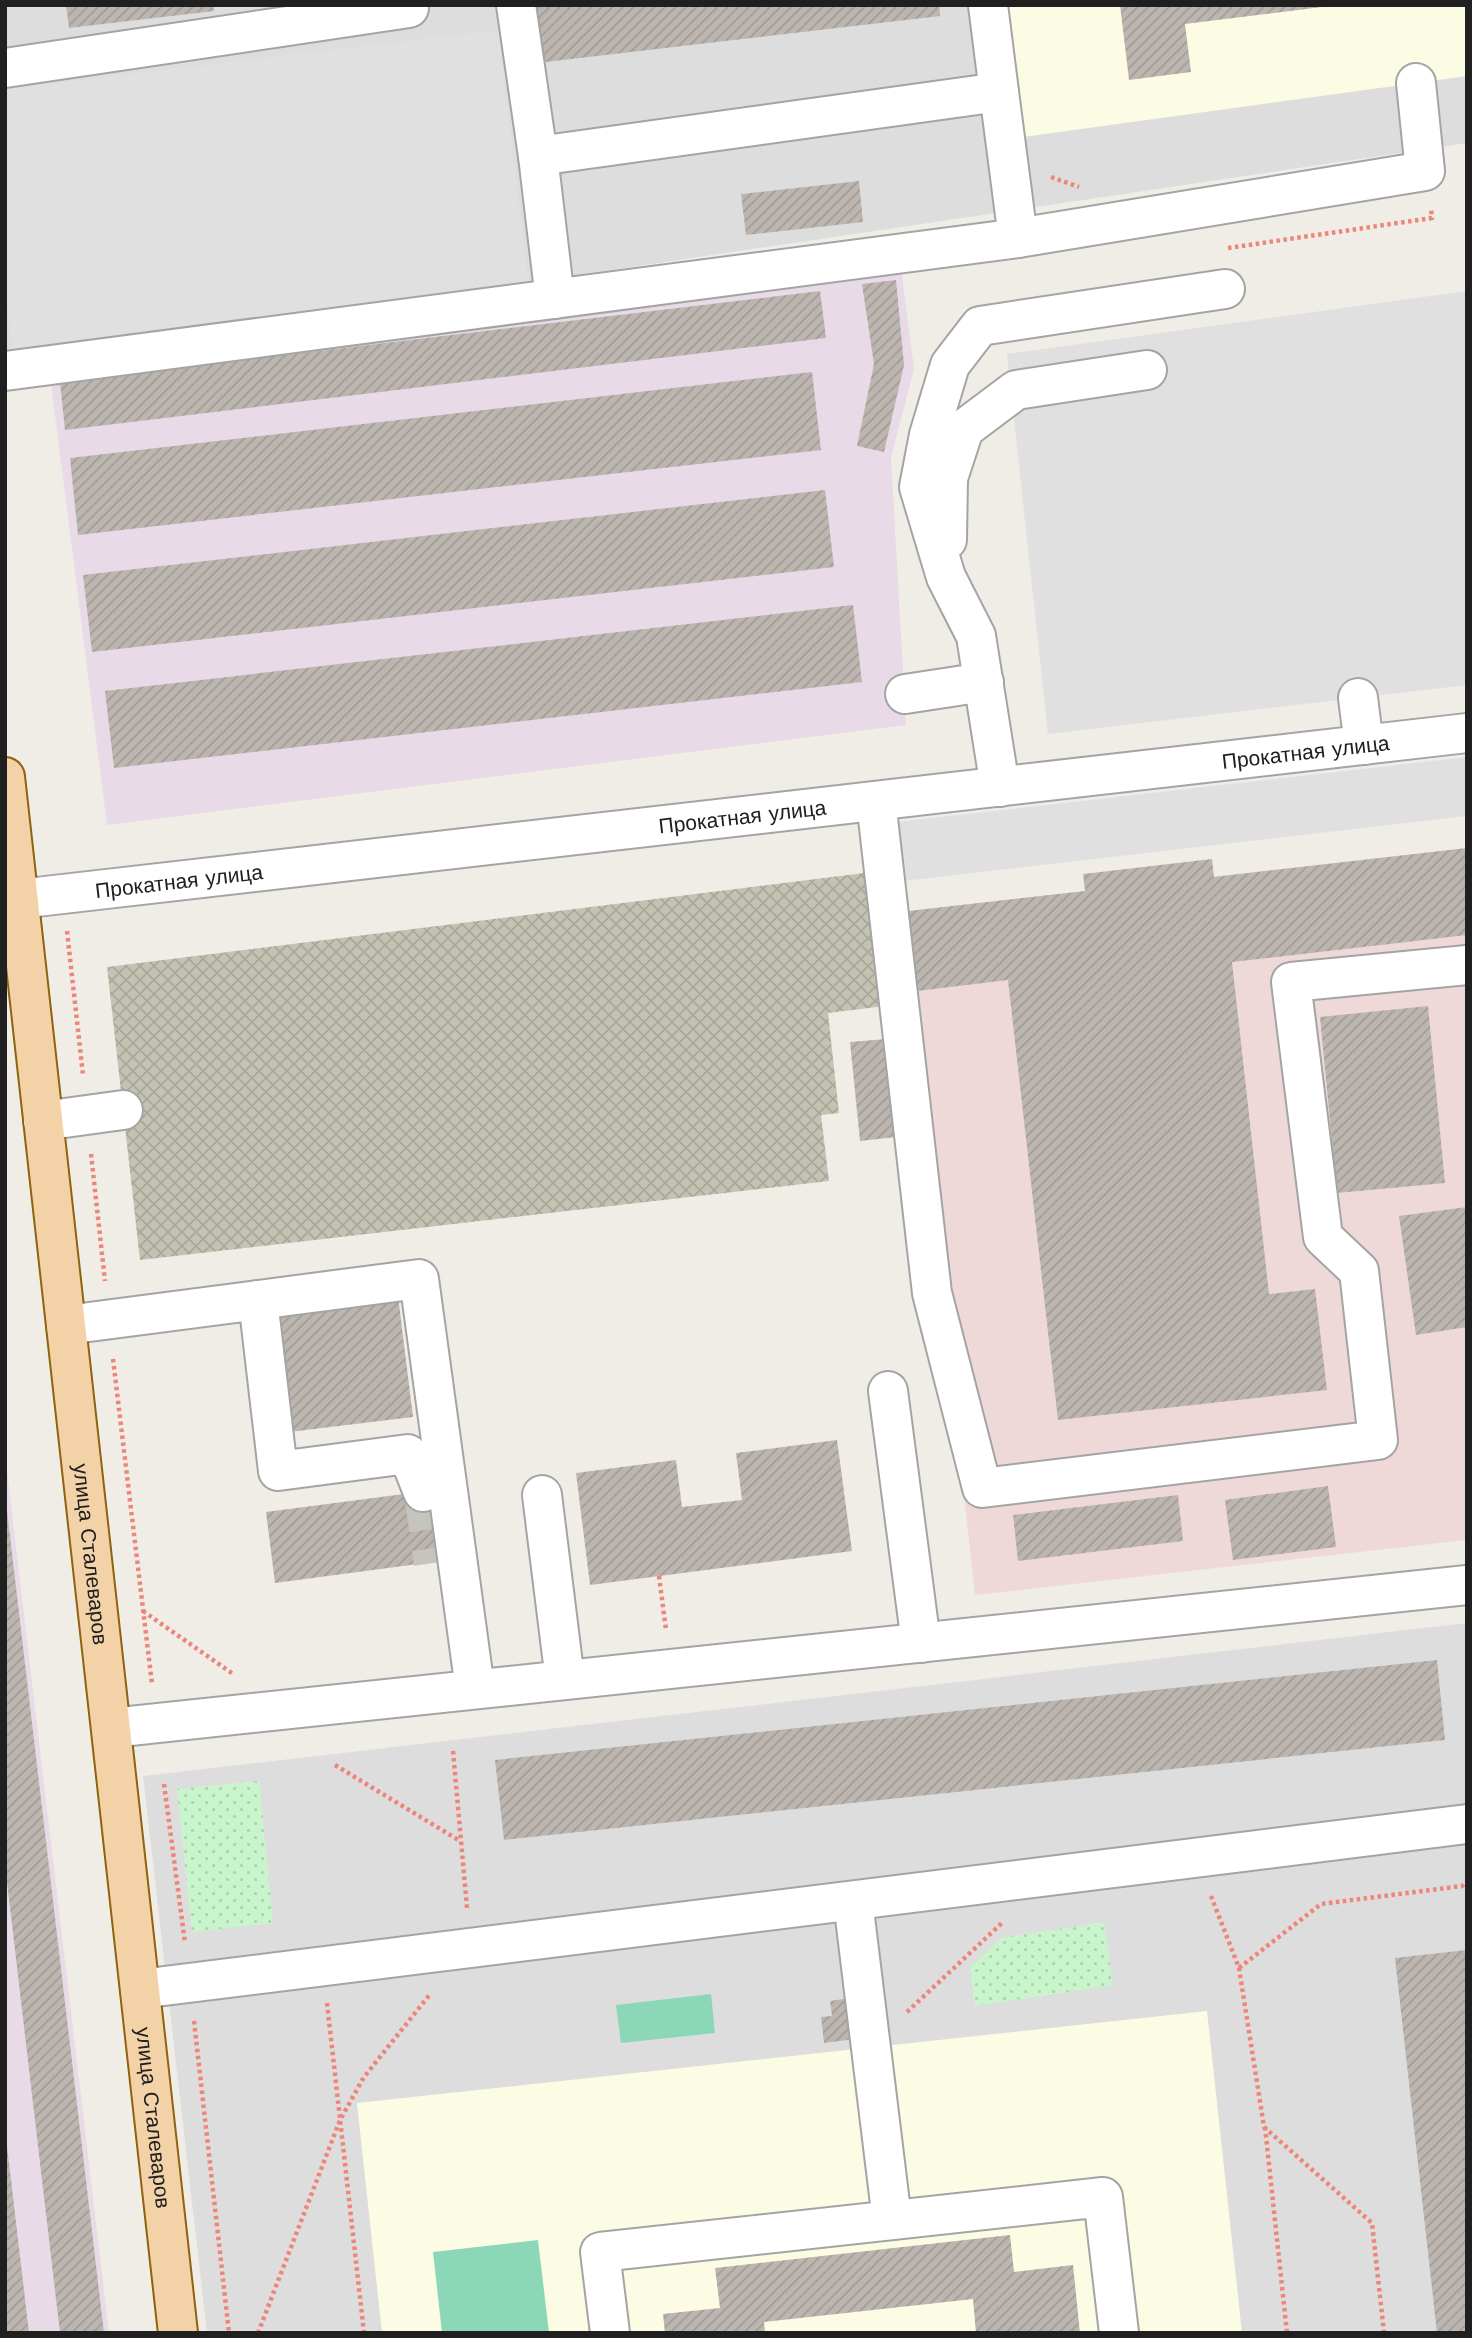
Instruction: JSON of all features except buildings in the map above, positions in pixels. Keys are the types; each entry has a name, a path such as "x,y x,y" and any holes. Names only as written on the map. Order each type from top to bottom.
{"main road":[{"name":"улица Сталеваров","path":"5,777 178,2333"}],"street":[{"path":"516,5 555,299"},
{"path":"988,5 1018,238"},
{"path":"5,68 139,61 409,8"},
{"path":"6,371 555,299 839,270 1425,171 1416,83"},
{"path":"538,156 999,92"},
{"path":"1000,787 976,636 906,489 929,435 950,365 980,326 1225,289"},
{"path":"946,577 948,478 964,429 1016,390 1147,370"},
{"path":"6,371 50,375"},
{"path":"905,694 984,682"},
{"path":"1358,698 1364,745"},
{"name":"Прокатная улица","path":"19,899 1467,733"},
{"path":"876,801 932,1293 982,1488 1378,1440 1359,1271 1323,1237 1291,982 1467,965"},
{"path":"43,1121 123,1110"},
{"path":"66,1325 419,1279 446,1575 475,1689"},
{"path":"258,1300 278,1471 408,1454 424,1492"},
{"path":"888,1391 921,1643"},
{"path":"542,1495 565,1680"},
{"path":"111,1727 1467,1585"},
{"path":"140,1989 1467,1824"},
{"path":"853,1901 892,2220"},
{"path":"610,2333 600,2252 1103,2197 1119,2333"}],"path":[{"path":"659,1576 666,1631"},
{"path":"143,1611 243,1681"},
{"path":"335,1765 461,1841"},
{"path":"164,1784 190,1983 229,2333"},
{"path":"1196,1858 1239,1968 1265,2127 1287,2333"},
{"path":"870,2046 1052,1875"},
{"path":"1239,1968 1321,1904 1462,1886 1467,1881"},
{"path":"323,1967 364,2333"},
{"path":"258,2333 340,2120"},
{"path":"1265,2127 1372,2223 1384,2333"}],"shaded area":[{"path":"5,5 1467,5 1467,143 5,360"},
{"path":"1006,5 1467,5 1467,76 1023,137"},
{"path":"498,30 529,287 12,351 5,288 5,89"},
{"path":"901,268 914,369 891,458 906,725 107,825 50,375"},
{"path":"1467,291 1467,685 1048,734 1007,354"},
{"path":"1467,757 1467,816 895,882 888,823"},
{"path":"1467,848 1467,1540 975,1595 900,912"},
{"path":"872,872 885,1006 828,1013 839,1113 821,1115 829,1181 140,1260 107,967"},
{"path":"5,1454 109,2333 5,2333"},
{"path":"1467,1623 1467,2333 207,2333 143,1776"},
{"path":"1207,2011 1242,2333 382,2333 357,2103"}],"green space":[{"path":"259,1781 273,1923 192,1932 177,1789"},
{"path":"1104,1922 1113,1985 975,2006 970,1967 1002,1938"},
{"path":"711,1994 715,2033 621,2043 616,2005"},
{"path":"538,2240 549,2333 442,2333 433,2252"}],"tunnel":[{"path":"423,1492 433,1563"}]}
